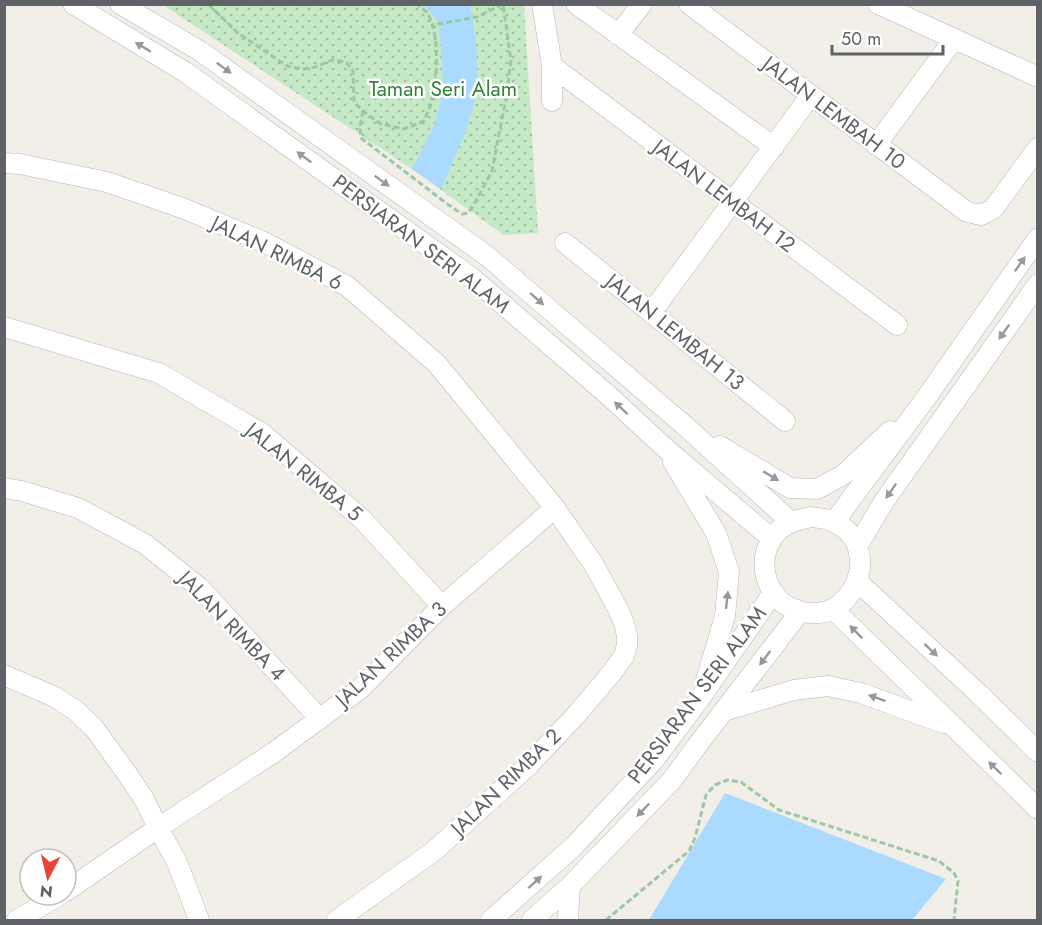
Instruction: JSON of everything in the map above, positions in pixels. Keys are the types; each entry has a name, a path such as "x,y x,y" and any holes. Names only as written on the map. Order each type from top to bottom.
{"street":[{"name":"PERSIARAN SERI ALAM","path":"73,4 185,72 471,277 772,539"},
{"name":"PERSIARAN SERI ALAM","path":"120,4 200,51 487,256 684,425 791,522"},
{"path":"542,4 552,66 552,101"},
{"path":"576,4 774,147"},
{"path":"618,35 642,4"},
{"name":"JALAN LEMBAH 10","path":"689,4 967,212 981,215 993,209 1038,148"},
{"path":"878,4 1038,78"},
{"path":"876,145 954,39"},
{"name":"JALAN LEMBAH 12","path":"552,66 897,325"},
{"path":"651,313 812,95"},
{"name":"JALAN RIMBA 6","path":"4,163 20,164 106,182 185,209 266,243 348,286 437,364 555,508 594,565 619,611"},
{"path":"834,522 926,398 1038,238"},
{"name":"JALAN LEMBAH 13","path":"565,243 785,421"},
{"path":"858,544 885,500 1038,284"},
{"name":"JALAN RIMBA 5","path":"4,327 159,373 263,434 362,518 442,606"},
{"path":"684,425 790,488 817,489 843,475 926,398"},
{"path":"664,447 717,533 729,572 725,616 701,697"},
{"name":"JALAN RIMBA 4","path":"4,488 22,491 78,508 145,544 200,588 320,719"},
{"name":"JALAN RIMBA 3","path":"78,883 273,753 360,689 442,606 555,508"},
{"path":"810,517 834,522 849,533 858,544 860,563 858,582 848,598 833,609 814,614 800,612 779,601 768,586 763,568 766,549 776,533 791,522 810,517"},
{"path":"858,582 1038,752"},
{"name":"PERSIARAN SERI ALAM","path":"491,921 574,846 654,760 773,593"},
{"path":"833,609 1038,809"},
{"name":"JALAN RIMBA 2","path":"337,921 434,851 529,765 576,715 624,656 627,636 619,611"},
{"name":"PERSIARAN SERI ALAM","path":"532,921 570,886 672,780 800,612"},
{"path":"4,675 55,697 75,710 94,728 144,800 176,860 199,921"},
{"path":"724,711 794,690 828,686 861,693 951,726"},
{"path":"568,921 570,886"},
{"path":"17,921 40,907"}],"path":[{"path":"208,4 238,33 287,66 303,69 316,67 332,60 346,62 352,71 354,102 381,124 404,129 424,121 431,105 435,85 436,48 432,25 426,11 417,4"},
{"path":"363,111 360,126 362,138 446,203 462,214 468,213 492,171 506,98 511,61 503,4 477,17 432,25"},
{"path":"606,921 689,851 695,838 706,795 715,785 727,780 741,782 779,810 939,861 954,873 958,881 954,921"}],"green space":[{"name":"Taman Seri Alam","path":"163,5 524,5 538,233 504,235 412,169"}],"water":[{"path":"425,5 470,5 476,40 478,90 466,131 441,189 412,169 434,126 444,90 439,23"},
{"path":"725,793 946,879 912,920 649,920"}]}
